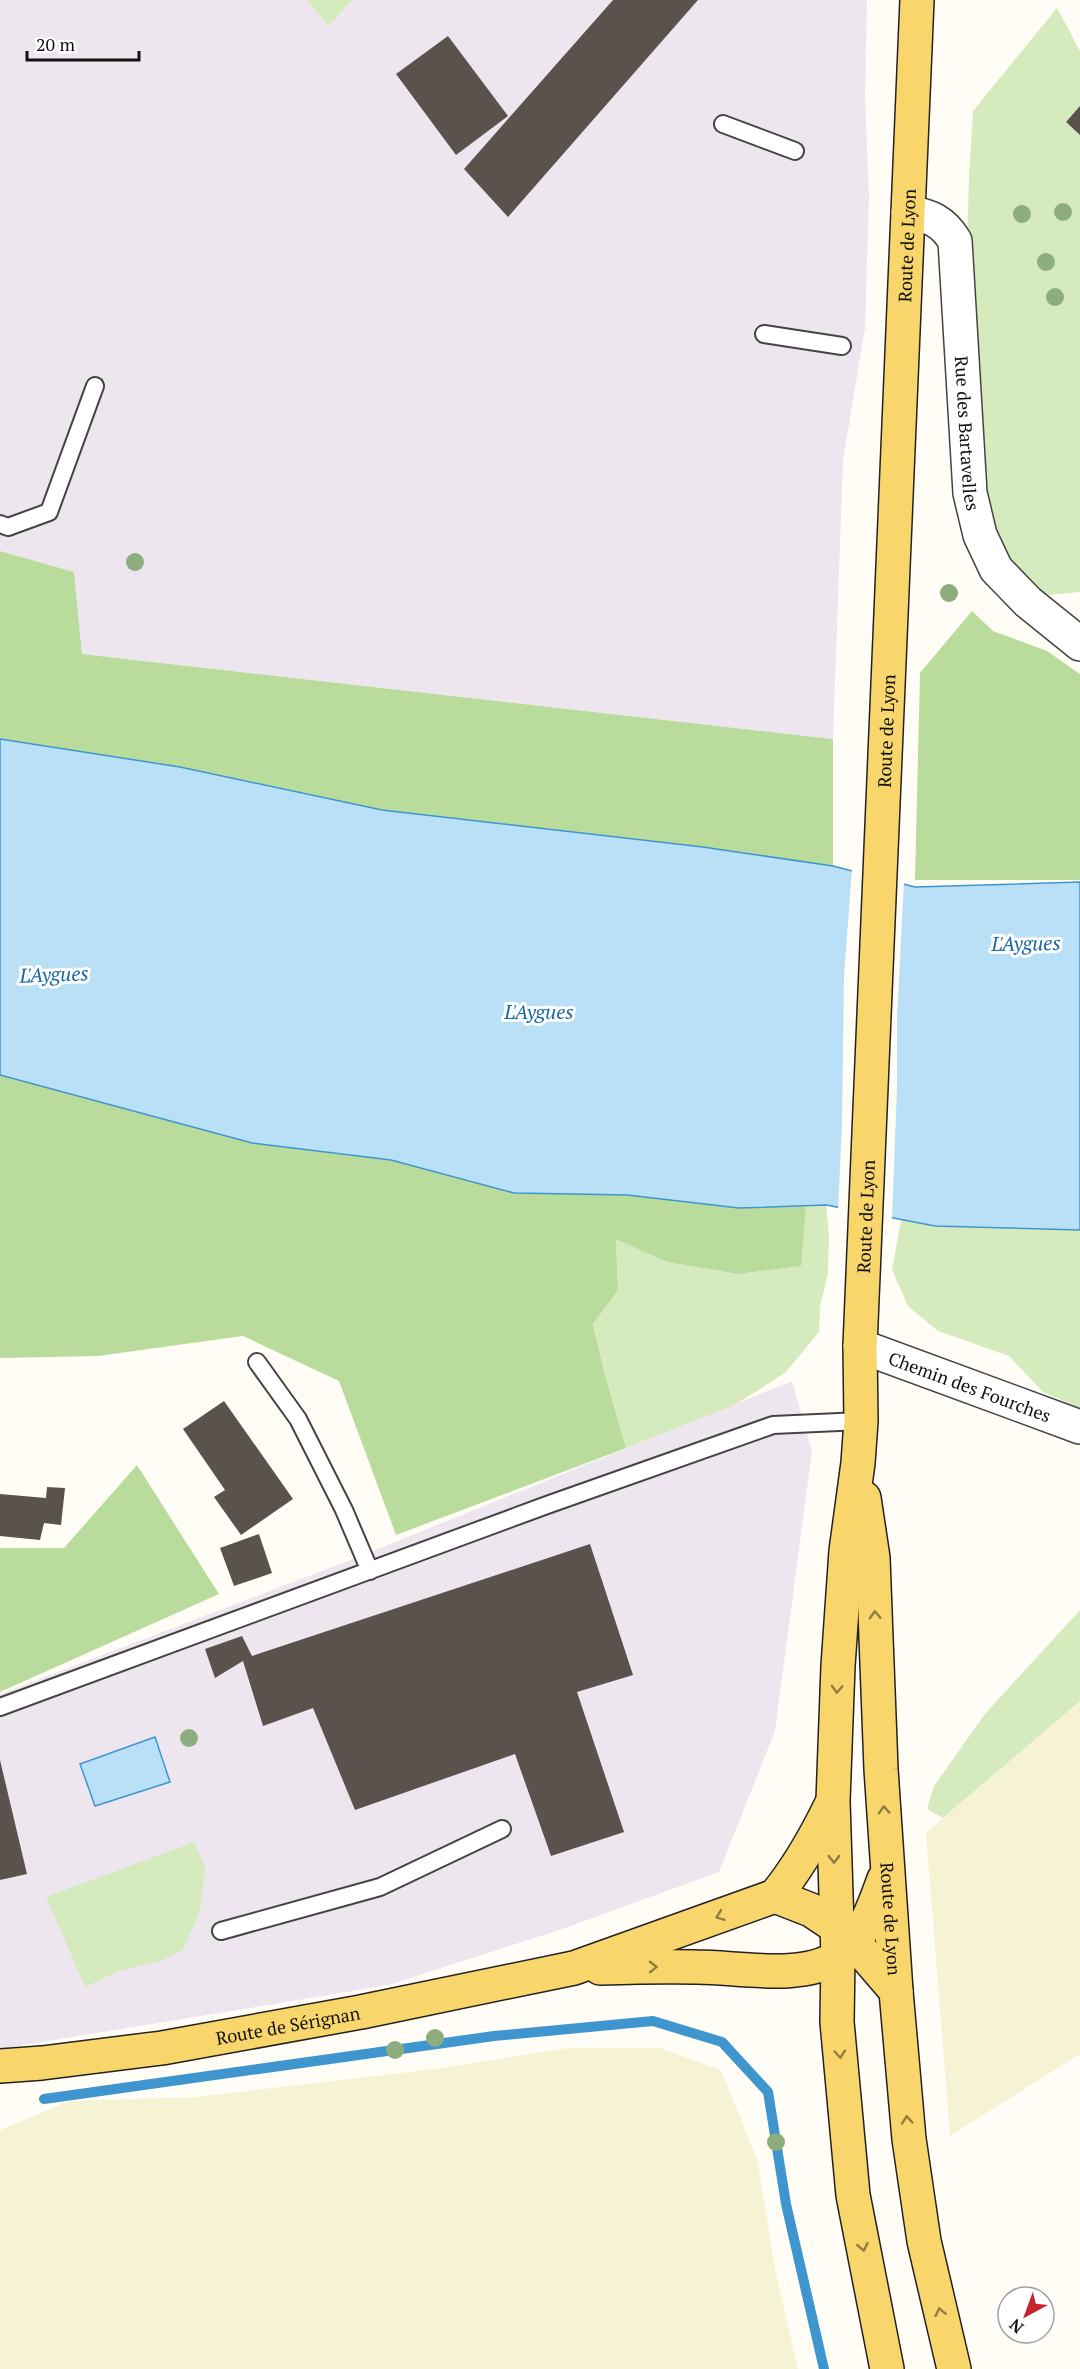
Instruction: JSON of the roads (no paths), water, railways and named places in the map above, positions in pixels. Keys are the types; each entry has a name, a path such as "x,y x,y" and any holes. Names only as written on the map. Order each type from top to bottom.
{"main road":[{"name":"Route de Lyon","path":"887,2369 853,2195 837,2022 842,1942 833,1801 844,1574 861,1421 860,1346 917,0"},
{"name":"Route de Lyon","path":"858,1463 873,1558 887,1869 909,2139 922,2230 954,2369"},
{"path":"833,1801 813,1843 795,1872 775,1896 811,1910 896,1991"},
{"path":"842,1942 865,1927 887,1869"},
{"name":"Route de Sérignan","path":"0,2066 42,2064 162,2048 361,2012 574,1968 775,1896"},
{"name":"Route de Sérignan","path":"574,1968 699,1966 774,1971 822,1965 842,1942"}],"street":[{"name":"Rue des Bartavelles","path":"908,213 928,216 939,221 948,229 955,241 970,493 980,535 996,569 1028,602 1074,628"},
{"name":"Chemin des Fourches","path":"860,1346 1080,1427"}],"lane":[{"path":"723,124 795,152"},
{"path":"764,334 842,346"},
{"path":"0,524 8,527 49,512 95,386"},
{"path":"257,1362 298,1419 344,1510 370,1571"},
{"path":"0,1707 773,1425 861,1421"},
{"path":"221,1931 380,1887 502,1829"}],"water":[{"name":"L'Aygues","path":"0,739 180,767 382,810 703,847 833,866 915,887 1080,882 1080,1230 935,1226 826,1205 739,1208 627,1195 514,1193 391,1160 252,1143 0,1075"},
{"path":"155,1737 170,1782 95,1806 80,1764"}],"waterway":[{"path":"44,2099 494,2036 653,2021 722,2042 768,2092 786,2204 824,2369"}]}
